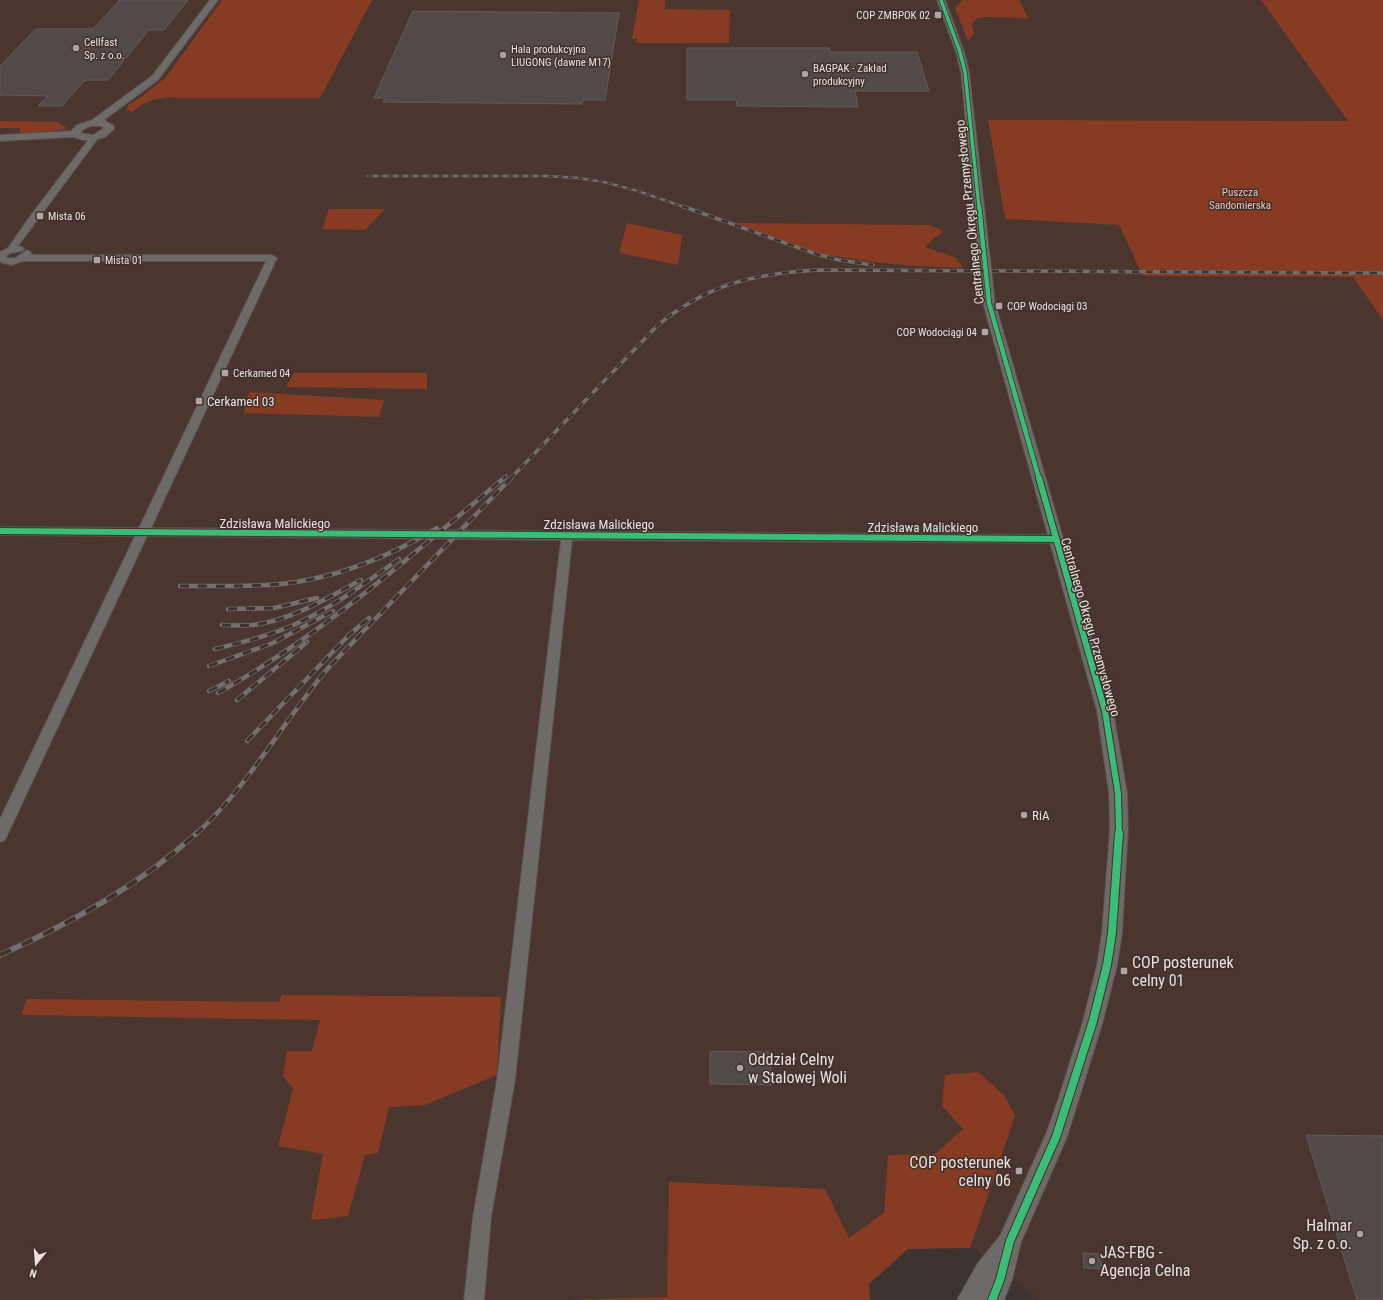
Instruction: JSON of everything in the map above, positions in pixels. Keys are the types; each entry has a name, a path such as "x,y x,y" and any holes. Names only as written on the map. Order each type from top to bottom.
{"street":[{"path":"82,152 79,133 85,125 95,122 117,108 146,86 160,72 214,0"},
{"name":"Centralnego Okręgu Przemysłowego","path":"941,0 960,52 965,72 989,301 1105,712 1118,793 1117,874 1112,933 1107,965 1093,1021 1056,1137 1010,1241 1000,1280 992,1300"},
{"path":"106,123 117,108"},
{"path":"95,122 106,123"},
{"path":"21,235 23,240 23,253 16,261 3,257 64,182 82,152 95,137 107,131 109,126 106,123"},
{"path":"0,138 79,133 95,137"},
{"path":"0,835 86,656 272,258 58,257 41,259 23,253"},
{"name":"Zdzisława Malickiego","path":"0,530 1056,539"},
{"path":"474,1300 482,1218 506,1080 568,535"},
{"name":"Centralnego Okręgu Przemysłowego","path":"969,1300 986,1271 1010,1241"}],"shaded area":[{"path":"0,0 1261,0 1349,121 988,120 1005,219 1119,225 1144,276 1353,277 1383,320 1383,1300 1039,1300 971,1247 908,1249 869,1283 871,1300 0,1300"}],"green space":[{"path":"222,0 372,0 320,98 167,97 148,102 132,112 126,110 129,104 141,97 166,77"},
{"path":"639,0 665,0 665,9 730,10 729,43 636,43 637,39 632,39"},
{"path":"963,0 1019,0 1028,18 977,18 972,24 974,34 968,41 955,8"},
{"name":"Puszcza Sandomierska","path":"1261,0 1383,0 1383,320 1353,277 1143,276 1119,225 1005,219 988,120 1348,121"},
{"path":"0,121 58,122 68,129 20,134 20,128 0,128"},
{"path":"329,209 385,209 365,230 322,229"},
{"path":"627,223 682,235 678,265 619,253"},
{"path":"736,223 930,225 944,232 934,238 925,247 956,258 963,268 914,266 873,262 821,254"},
{"path":"294,373 427,373 427,389 286,387"},
{"path":"249,392 384,400 379,417 244,413"},
{"path":"282,995 501,997 497,1075 425,1105 389,1107 378,1153 365,1155 348,1216 311,1220 323,1154 278,1146 293,1089 283,1076 287,1051 312,1051 320,1020 21,1015 27,999 279,1002"},
{"path":"978,1072 1004,1095 1015,1116 970,1248 908,1249 869,1284 870,1300 568,1300 667,1297 669,1182 825,1189 849,1238 884,1213 888,1155 935,1154 963,1129 942,1106 945,1075"}],"building":[{"name":"Cellfast Sp. z o.o.","path":"120,0 188,0 164,30 149,30 108,80 85,80 62,106 38,106 48,96 0,95 0,66 36,29 93,29"},
{"name":"Hala produkcyjna LIUGONG (dawne M17)","path":"413,11 619,13 605,100 583,100 582,104 383,102 385,98 374,98"},
{"name":"BAGPAK - Zakład produkcyjny","path":"687,48 829,48 830,52 917,52 929,91 855,91 858,107 737,106 736,100 687,100"},
{"name":"Oddział Celny w Stalowej Woli","path":"710,1051 770,1052 771,1085 710,1084"},
{"name":"Halmar Sp. z o.o.","path":"1306,1135 1383,1136 1383,1300 1357,1300"},
{"name":"JAS-FBG - Agencja Celna","path":"1083,1253 1100,1254 1102,1269 1084,1268"}],"railway":[{"path":"368,176 547,176 578,178 604,182 638,191 684,207"},
{"path":"682,206 816,254 839,260 873,265"},
{"path":"510,479 657,326 694,300 713,291 751,278 817,270 1383,273"},
{"path":"218,693 294,646 330,620 401,564 504,478"},
{"path":"197,833 233,795 329,667 511,478"},
{"path":"180,586 268,585 322,577 362,565 381,557 437,528"},
{"path":"215,649 271,634 304,620 346,596 399,559"},
{"path":"222,625 253,625 282,618 322,601 361,580"},
{"path":"228,609 274,608 317,598"},
{"path":"209,666 273,643 333,611"},
{"path":"247,741 349,635 369,618"},
{"path":"237,700 307,642"},
{"path":"209,691 229,681"},
{"path":"0,955 52,930 103,902 151,870 197,833"}],"cycle path":[{"path":"941,0 960,52 965,72 989,303 1105,711 1118,793 1119,829 1117,874 1112,933 1107,965 1093,1021 1069,1100 1056,1137 1010,1241 1000,1280 992,1300"},
{"path":"0,531 1056,539"}],"place":[{"name":"COP ZMBPOK 02","path":"938,15"},
{"name":"Cellfast Sp. z o.o.","path":"76,48"},
{"name":"Hala produkcyjna LIUGONG (dawne M17)","path":"503,55"},
{"name":"BAGPAK - Zakład produkcyjny","path":"805,74"},
{"name":"Mista 06","path":"40,216"},
{"name":"Mista 01","path":"97,260"},
{"name":"COP Wodociągi 03","path":"999,306"},
{"name":"COP Wodociągi 04","path":"985,332"},
{"name":"Cerkamed 04","path":"225,373"},
{"name":"Cerkamed 03","path":"199,401"},
{"name":"RiA","path":"1024,815"},
{"name":"COP posterunek celny 01","path":"1124,971"},
{"name":"Oddział Celny w Stalowej Woli","path":"740,1068"},
{"name":"COP posterunek celny 06","path":"1019,1171"},
{"name":"Halmar Sp. z o.o.","path":"1360,1234"},
{"name":"JAS-FBG - Agencja Celna","path":"1092,1261"}]}
